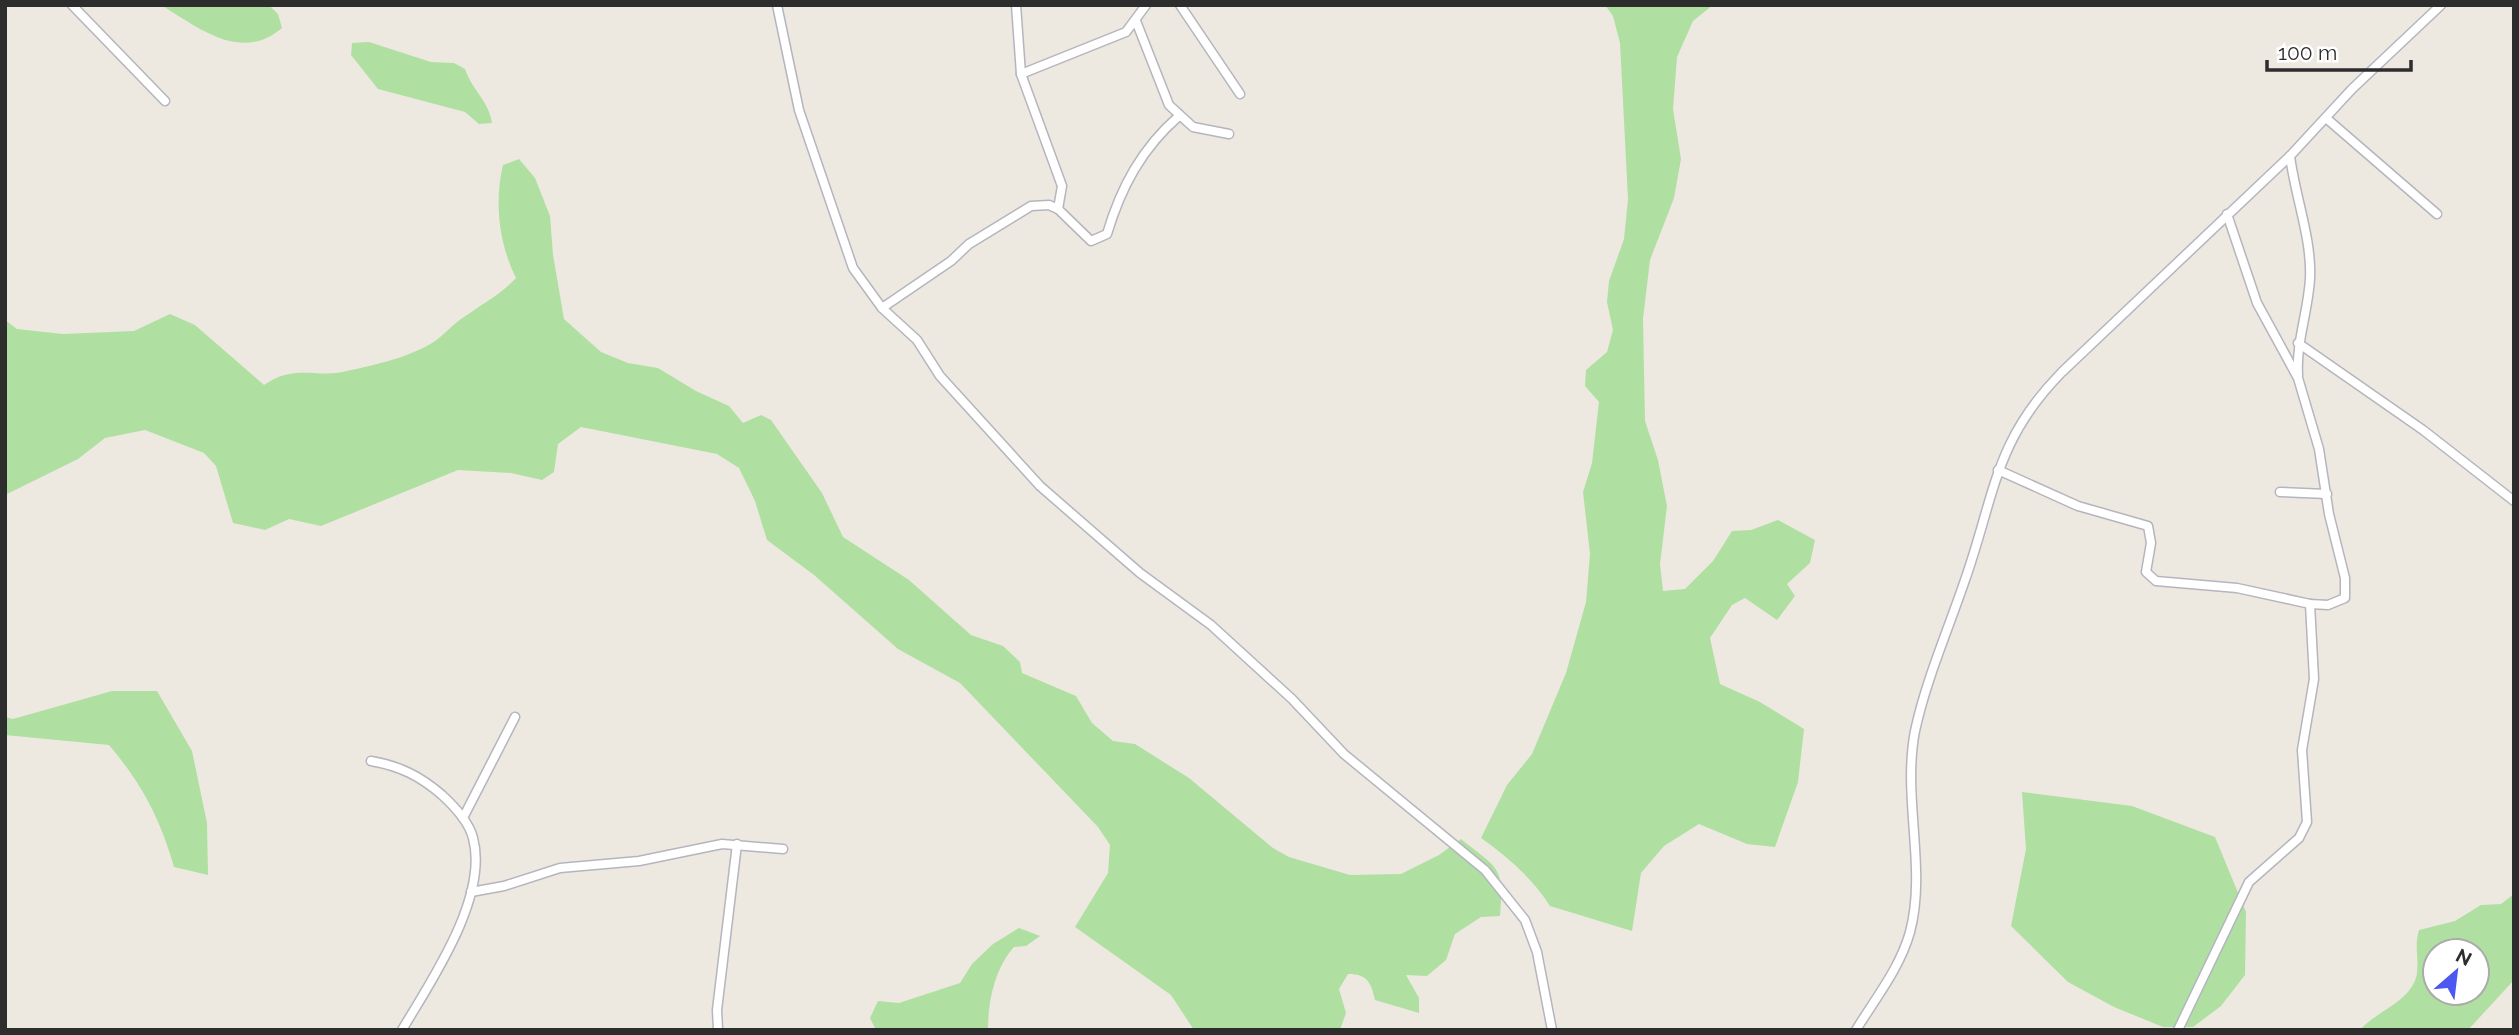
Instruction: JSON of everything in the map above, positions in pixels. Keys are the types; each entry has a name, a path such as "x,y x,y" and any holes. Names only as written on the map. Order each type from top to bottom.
{"street":[{"path":"72,5 165,101"},
{"path":"777,5 799,110 845,246 853,268 882,308 917,340 940,376 1040,486 1140,573 1211,625 1292,699 1344,754 1485,870 1525,920 1537,951 1552,1030"},
{"path":"1016,5 1021,74 1062,186 1058,209"},
{"path":"1021,74 1126,32 1146,5"},
{"path":"1180,5 1240,94"},
{"path":"1856,1030 1895,968 1911,929 1914,900 1910,771 1915,732 1969,569 1998,470 2014,432 2042,392 2290,156 2441,5"},
{"path":"1136,21 1169,106 1193,128 1229,134"},
{"path":"882,308 951,261 969,244 1031,206 1049,205 1058,209 1091,241 1107,234 1116,201 1131,174 1156,136 1179,116"},
{"path":"2326,118 2437,214"},
{"path":"2290,156 2309,271 2298,343 2298,378"},
{"path":"1998,470 2078,506 2148,526 2151,543 2146,572 2156,581 2237,588 2310,604 2341,602 2347,592 2319,449 2298,378 2257,303 2227,214"},
{"path":"2298,343 2432,436 2514,501"},
{"path":"2280,492 2327,494"},
{"path":"2178,1030 2249,882 2305,830 2307,822 2302,750 2314,680 2310,604"},
{"path":"463,818 515,717"},
{"path":"371,761 394,765 421,777 463,818 474,837 475,874 471,892 453,938 402,1030"},
{"path":"471,892 504,886 559,867 639,861 737,844 783,849"},
{"path":"718,1030 718,996 737,844"}],"green space":[{"path":"161,5 269,5 278,14 282,28 267,38 236,42 205,32"},
{"path":"1605,5 1713,5 1693,21 1677,57 1673,109 1681,159 1674,198 1650,260 1643,319 1645,421 1658,460 1667,506 1660,564 1663,591 1685,589 1713,561 1732,531 1751,530 1778,520 1815,540 1810,563 1787,584 1795,596 1777,620 1745,598 1732,605 1710,638 1720,684 1760,702 1804,729 1798,782 1775,847 1747,844 1699,824 1664,846 1641,873 1632,931 1550,906 1519,869 1481,838 1507,785 1532,754 1566,673 1586,602 1590,554 1583,492 1592,463 1599,402 1585,386 1586,370 1607,352 1613,330 1607,302 1609,281 1624,239 1628,199 1620,43 1613,16"},
{"path":"369,42 431,62 454,63 465,69 488,108 492,123 479,124 465,112 378,89 351,55 352,43"},
{"path":"519,159 535,178 550,216 553,255 564,319 601,352 628,363 658,368 696,391 729,406 743,423 761,415 771,420 822,493 843,537 909,580 971,635 1003,646 1020,662 1022,673 1076,696 1092,723 1113,741 1135,744 1189,778 1273,848 1289,857 1350,875 1401,874 1439,855 1461,839 1491,864 1496,870 1501,887 1500,916 1481,917 1455,934 1446,960 1427,976 1406,975 1419,998 1419,1013 1375,1000 1372,988 1364,977 1348,974 1339,989 1346,1013 1340,1030 1194,1030 1171,995 1075,927 1108,873 1110,845 1098,827 960,683 898,649 814,575 767,540 755,501 739,468 717,454 581,427 558,444 554,472 542,480 511,473 458,470 321,526 289,519 265,530 233,523 216,466 204,453 145,430 105,438 78,459 5,495 5,320 17,329 63,334 134,331 170,314 195,325 264,385 275,378 296,373 336,373 393,360 435,341 516,278 502,237 499,193 503,165"},
{"path":"112,691 157,691 192,751 207,823 208,875 174,867 149,802 109,745 5,735 5,717 13,719"},
{"path":"2022,792 2132,806 2215,837 2246,912 2245,975 2221,1006 2193,1027 2163,1027 2114,1007 2068,982 2011,926 2026,849"},
{"path":"2514,894 2514,980 2491,1005 2491,937 2421,937 2421,1007 2489,1007 2468,1030 2360,1030 2401,998 2414,983 2419,930 2455,921 2481,905 2501,904"},
{"path":"1019,928 1040,936 1026,946 1014,947 1007,955 997,975 991,997 988,1030 876,1030 870,1018 878,1001 899,1003 960,983 972,964 993,944"}]}
